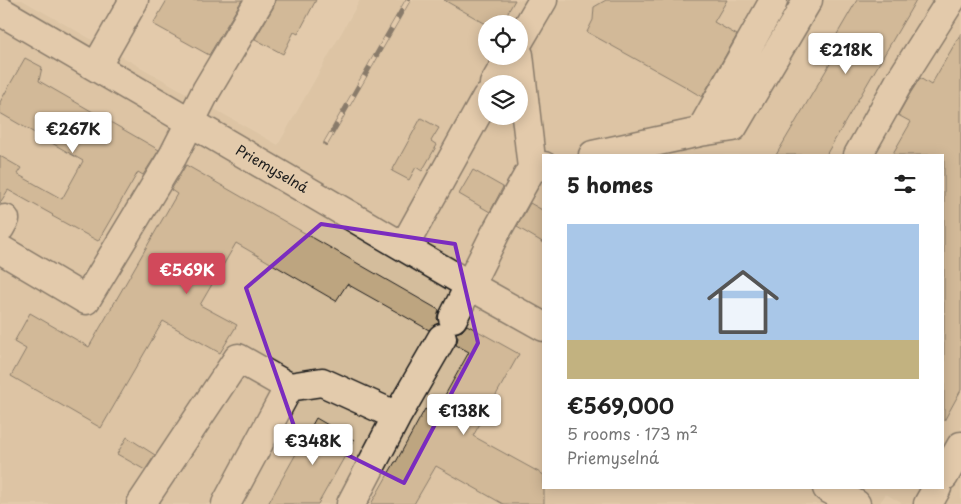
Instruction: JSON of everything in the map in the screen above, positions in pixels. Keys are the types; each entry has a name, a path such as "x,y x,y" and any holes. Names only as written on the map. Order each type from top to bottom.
{"street":[{"path":"96,66 134,0"},
{"path":"0,248 86,300 173,156 206,91 260,0"},
{"path":"528,25 543,0"},
{"path":"700,132 773,0"},
{"path":"598,154 700,132 734,127 808,0"},
{"path":"859,154 898,84 951,0"},
{"name":"Priemyselná","path":"5,10 190,122 542,326"},
{"path":"351,504 397,416 448,328 494,234 538,167 521,65"},
{"path":"404,246 478,112"},
{"path":"141,504 238,358 289,386 322,382 397,416"},
{"path":"226,504 289,386"},
{"path":"944,476 961,446"},
{"path":"829,489 856,504"},
{"path":"928,504 936,489"}],"highlighted area":[{"path":"321,224 455,244 478,343 404,483 295,429 246,288"}],"shaded area":[{"path":"0,0 22,0 278,145 360,0 961,0 961,504 903,504 886,494 879,504 0,504"}],"building":[{"path":"167,0 242,0 209,55 153,24"},
{"path":"276,0 316,0 298,34 294,32 283,54 255,39"},
{"path":"444,0 515,0 506,15 478,15 478,19"},
{"path":"606,0 727,0 714,22 737,35 702,97 587,32 593,20 594,7"},
{"path":"857,0 916,0 827,154 777,154 844,40 836,36"},
{"path":"961,33 961,390 944,421 944,154 893,154 911,122 898,115 920,78 931,85"},
{"path":"25,58 42,67 39,81 159,150 143,175 138,172 98,241 8,190 0,203 0,156 21,168 17,174 62,199 83,161 0,113 0,102"},
{"path":"421,118 439,128 431,141 437,145 422,171 416,167 409,180 392,171"},
{"path":"186,165 439,310 437,318 439,323 429,330 347,284 336,301 236,243 200,305 237,325 220,353 163,321 101,428 11,376 26,349 14,342 30,313 89,347 177,194 171,190"},
{"path":"473,170 503,187 490,212 459,194"},
{"path":"530,203 542,210 542,242 517,227"},
{"path":"467,325 519,354 473,436 542,474 544,504 503,504 436,466 414,504 371,504 425,409 434,415 469,352 456,345 458,338 456,333 462,331"},
{"path":"316,418 354,440 318,504 268,504"},
{"path":"127,437 155,455 145,470 117,454"}],"railway":[{"path":"326,143 408,0"}]}
